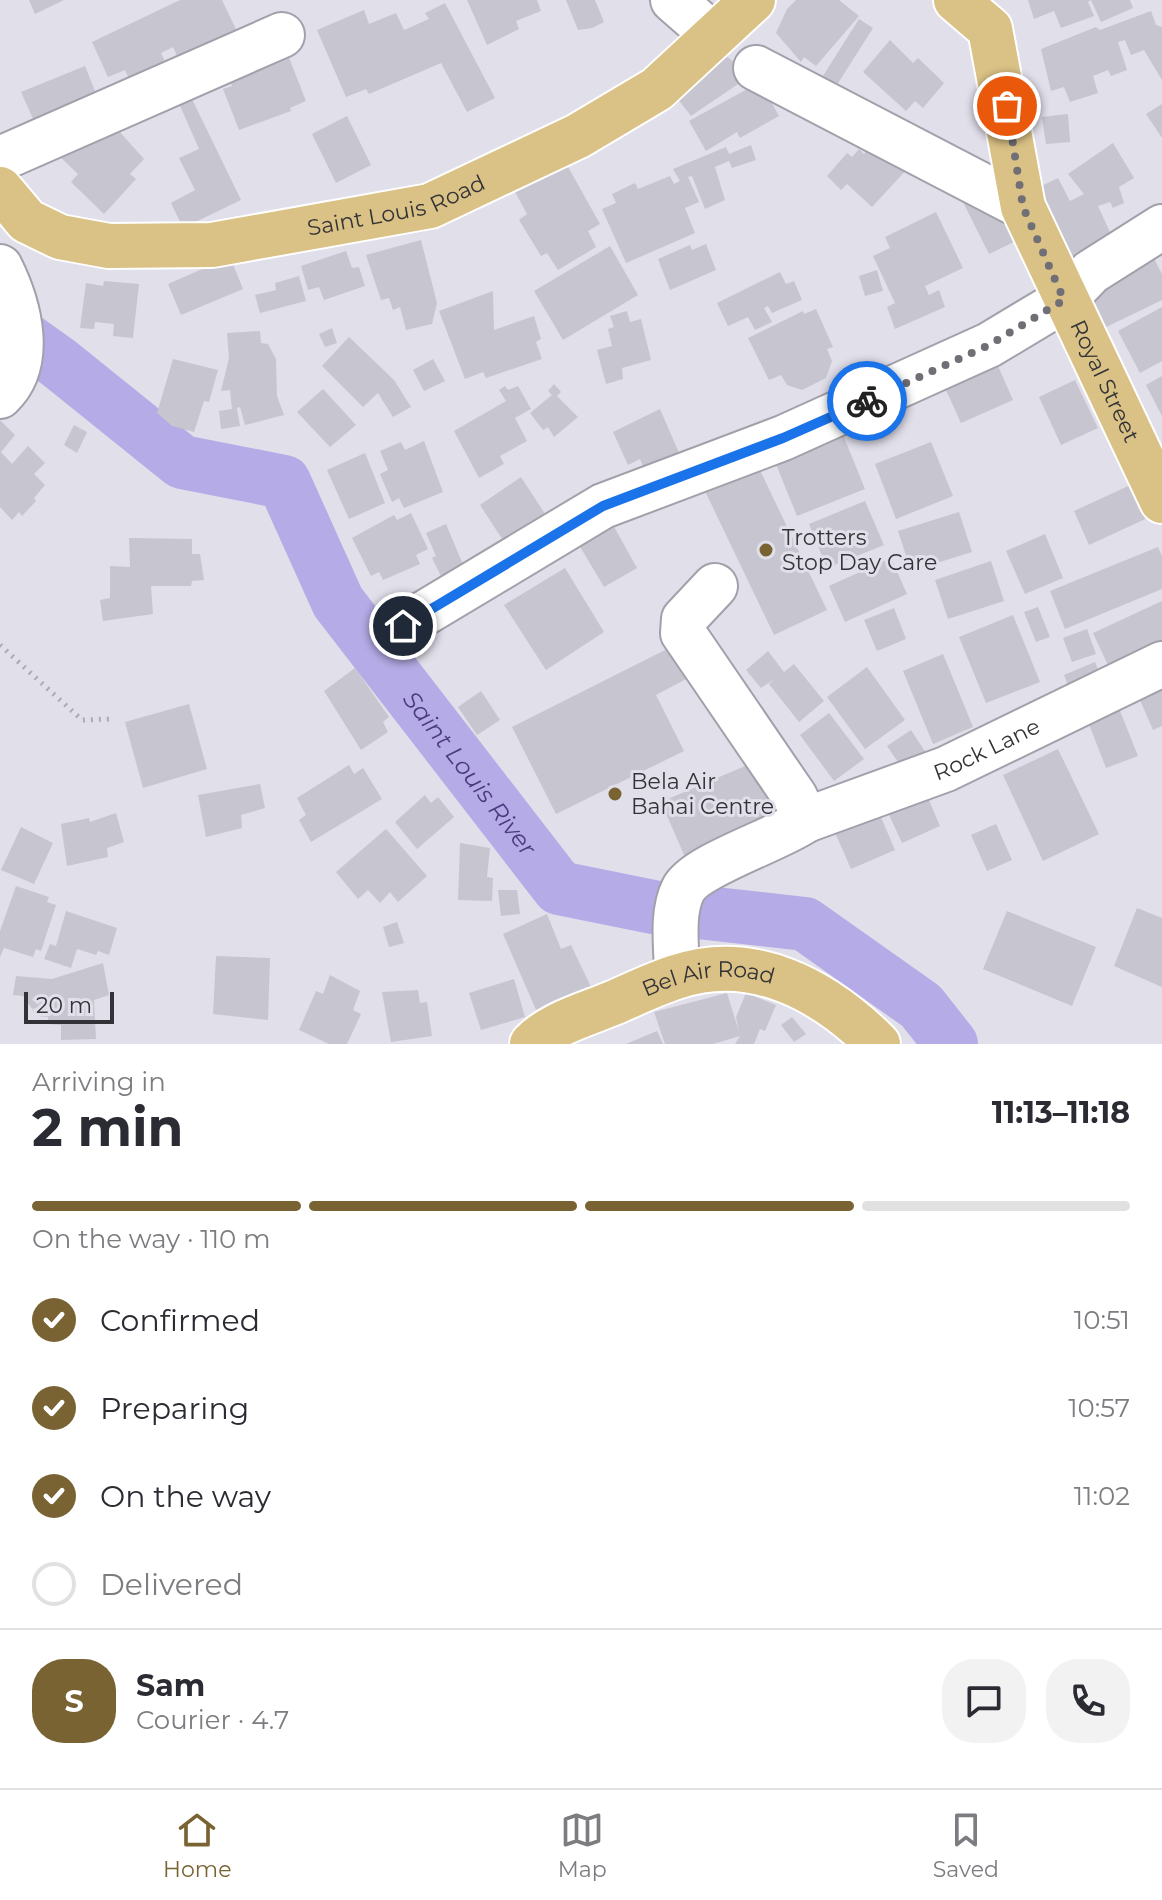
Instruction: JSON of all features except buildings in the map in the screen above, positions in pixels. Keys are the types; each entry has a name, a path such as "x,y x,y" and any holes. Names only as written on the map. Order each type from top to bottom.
{"main road":[{"name":"Saint Louis Road","path":"0,189 27,221 60,237 109,246 212,245 430,206 578,136 657,89 753,0"},
{"path":"956,0 989,14"},
{"name":"Royal Street","path":"989,14 1023,207 1064,300 1162,501"},
{"name":"Bel Air Road","path":"532,1044 574,1019 677,976 745,968 786,979 853,1019 878,1044"}],"street":[{"path":"673,0 713,35"},
{"path":"0,159 282,35"},
{"path":"756,68 1023,207"},
{"path":"403,626 603,506 783,438 989,345 1064,300 1091,272 1162,227"},
{"path":"7,281 11,380"},
{"path":"715,586 684,619 683,633 795,797 806,820"},
{"name":"Rock Lane","path":"677,976 679,909 691,876 787,833 806,820 946,769 1162,664"}],"path":[{"path":"0,645 82,720 112,719"}],"waterway":[{"name":"Saint Louis River","path":"0,321 59,363 182,462 284,482 338,602 559,888 653,907 805,924 921,1006 951,1044"}],"way so far":[{"path":"867,401 989,345 1064,300 1023,207 1007,106"}],"place":[{"name":"Trotters Stop Day Care","path":"766,550"},
{"name":"Bela Air Bahai Centre","path":"615,794"}],"route":[{"path":"403,626 603,506 783,438 867,401"}]}
